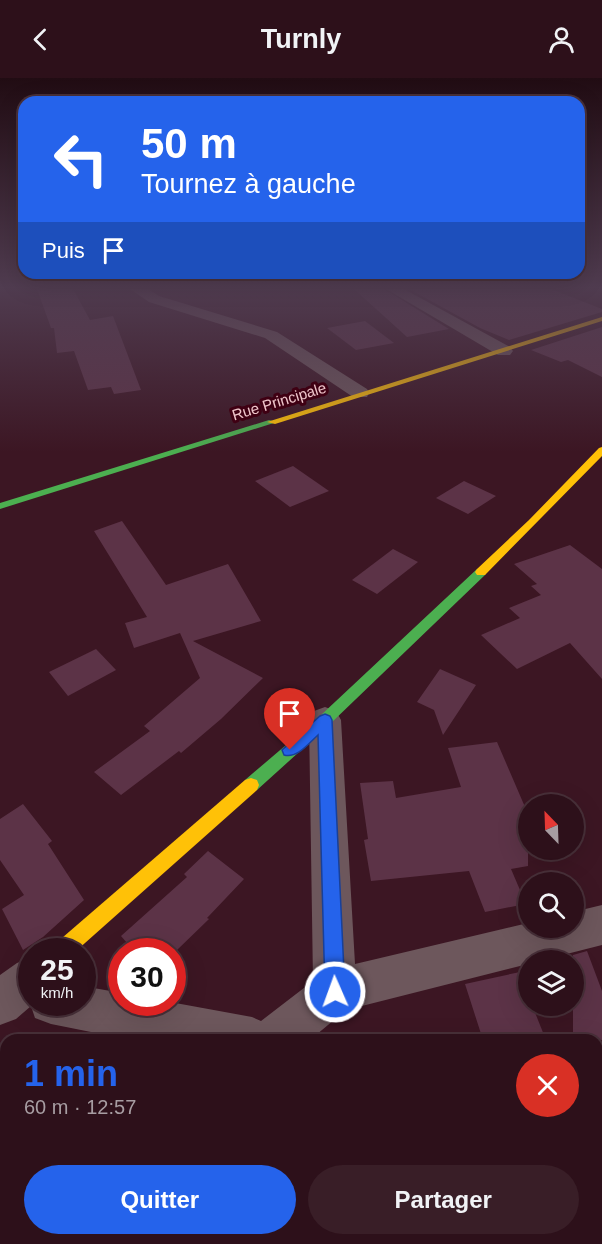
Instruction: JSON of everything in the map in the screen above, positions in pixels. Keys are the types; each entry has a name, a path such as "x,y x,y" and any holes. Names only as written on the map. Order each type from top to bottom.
{"main road":[{"name":"Rue Principale","path":"0,506 360,393 527,343"},
{"path":"77,938 325,720 533,522 602,450"}],"street":[{"path":"284,343 360,393"},
{"path":"490,343 504,351"},
{"path":"325,720 335,992"},
{"path":"282,1034 335,992 602,925"},
{"path":"96,1009 222,1034"}],"building":[{"path":"56,343 123,343 141,390 114,394 111,387 88,390 74,351 57,353"},
{"path":"347,343 392,343 356,350"},
{"path":"551,343 602,343 602,377 568,360 561,362 531,350"},
{"path":"293,466 329,491 290,507 255,481"},
{"path":"464,481 496,496 468,514 436,498"},
{"path":"122,521 166,585 228,564 261,621 193,641 263,678 221,719 181,753 179,751 121,795 94,772 150,731 144,726 200,678 180,633 134,648 125,623 147,617 94,531"},
{"path":"570,545 602,569 602,679 570,643 517,669 481,635 520,618 509,608 541,595 531,586 537,584 514,564"},
{"path":"393,549 418,562 377,594 352,580"},
{"path":"96,649 116,670 68,696 49,672"},
{"path":"440,669 476,685 443,735 434,710 417,702"},
{"path":"497,742 519,794 518,860 528,860 528,866 511,869 518,885 518,906 485,912 469,871 371,881 364,840 368,839 360,783 393,781 396,798 461,787 448,748"},
{"path":"23,804 52,841 48,844 84,900 41,938 18,938 18,940 2,909 24,895 0,860 0,819"},
{"path":"208,851 244,879 186,941 186,938 123,938 121,936 187,877 184,874"},
{"path":"587,951 602,991 602,1034 573,1034 573,1016 584,1016 584,952"},
{"path":"518,972 518,1016 536,1016 544,1034 481,1034 465,984"}],"traffic: fast":[{"path":"0,506 272,422"},
{"path":"251,785 325,720 481,572"}],"traffic: slow":[{"path":"272,422 524,343"},
{"path":"481,572 602,450"},
{"path":"77,938 251,785"}],"route":[{"path":"290,750 325,720 335,992"}]}
